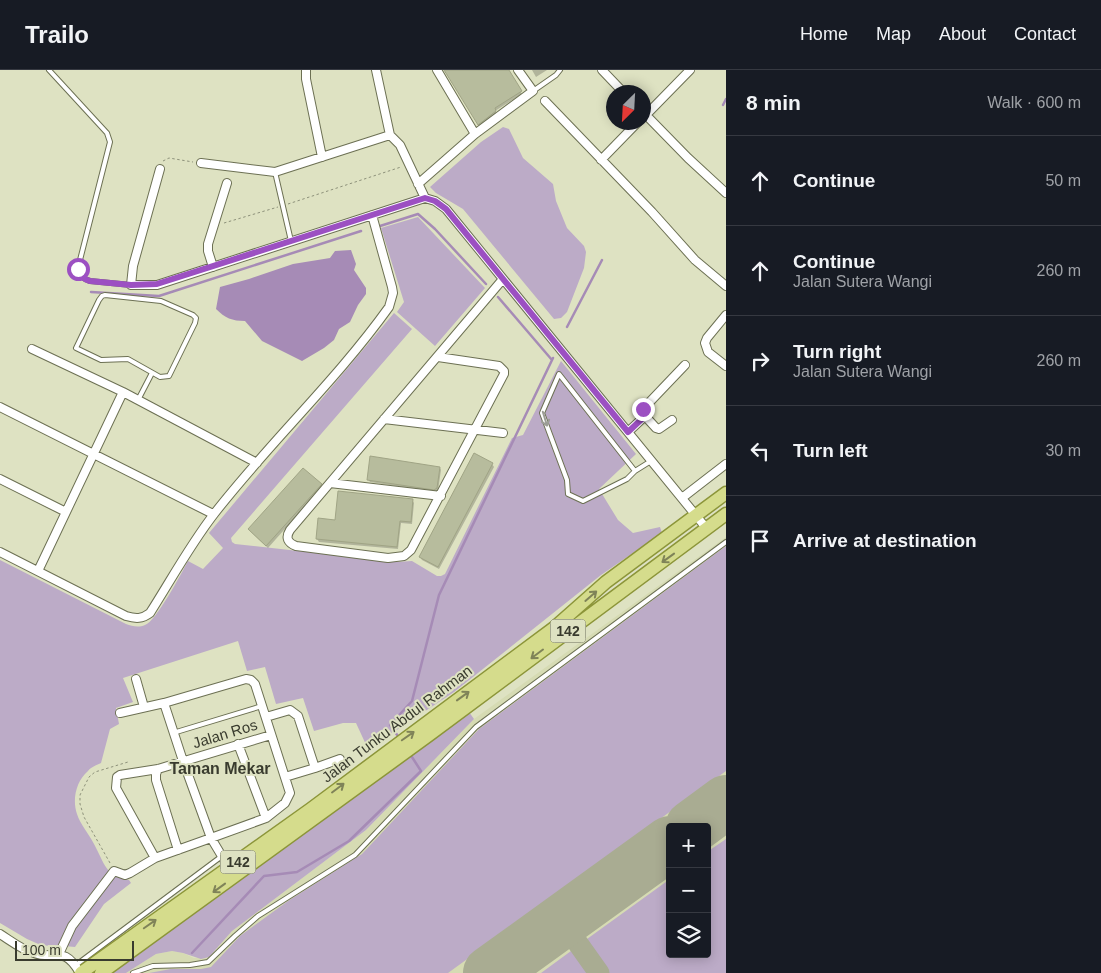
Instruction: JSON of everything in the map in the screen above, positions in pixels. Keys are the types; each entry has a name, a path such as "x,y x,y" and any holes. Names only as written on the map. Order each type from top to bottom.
{"main road":[{"name":"Jalan Tunku Abdul Rahman","path":"427,730 554,628 606,582 726,493"},
{"name":"Jalan Tunku Abdul Rahman","path":"101,973 396,752 726,514"},
{"name":"Jalan Tunku Abdul Rahman","path":"79,970 396,752"}],"street":[{"path":"306,70 306,79 322,157"},
{"path":"376,70 390,135 400,145 425,198"},
{"path":"437,70 475,134"},
{"path":"418,184 475,134 532,91 518,70"},
{"path":"602,70 616,85"},
{"path":"651,108 690,70"},
{"path":"545,101 652,212 695,260 726,286"},
{"path":"651,122 726,193"},
{"path":"601,160 630,130"},
{"path":"201,163 275,172 390,135"},
{"path":"160,169 133,266 131,285 157,284 425,198 435,201 446,209 707,529"},
{"path":"213,267 208,244 227,183"},
{"path":"0,552 126,616 136,619 144,618 150,613 213,514 256,462 322,388 392,301 392,287 372,215"},
{"path":"438,357 499,366 504,371 441,496 411,550 404,556 388,558 291,544 287,540 290,530 503,280"},
{"path":"726,315 704,343 708,352 726,366"},
{"path":"32,349 123,392 256,462"},
{"path":"672,420 656,428 645,416 643,409 685,364"},
{"path":"38,571 123,392"},
{"path":"0,407 213,514"},
{"path":"628,432 645,416"},
{"path":"384,419 504,433"},
{"path":"682,498 726,464"},
{"path":"0,479 66,512"},
{"path":"330,483 441,496"},
{"path":"136,679 144,707"},
{"path":"60,954 72,926 114,871 125,875 155,858 266,818 285,803 290,793 255,684 251,680 246,679 164,703 120,713"},
{"path":"164,703 211,838 229,868"},
{"path":"266,718 290,710 295,712 315,768"},
{"name":"Jalan Ros","path":"155,858 116,788 115,781 120,775 158,769 271,735"},
{"path":"238,744 266,818"},
{"path":"285,777 340,759"},
{"path":"158,769 156,780 178,850"},
{"path":"0,934 33,953 40,955 60,954 65,956 79,970"}],"lane":[{"path":"49,70 107,133 110,142 80,260 79,274 84,279 90,281 131,285"},
{"path":"532,91 556,75 560,70"},
{"path":"275,172 292,242"},
{"path":"102,296 161,301 196,318 169,376 160,377 152,373 128,359 101,360 76,348 102,296"},
{"path":"138,400 152,373"},
{"path":"635,471 559,374 542,413 568,480 568,494 582,501 627,479 635,471 651,461"},
{"path":"133,973 153,966 190,965 208,962 258,916 355,855 476,727 726,542"},
{"path":"173,733 262,706"},
{"path":"79,970 222,856"}],"path":[{"path":"164,160 169,158 201,163"},
{"path":"214,226 283,206 409,164"},
{"path":"114,871 84,816 80,804 80,795 89,777 95,772 128,762"}],"shaded area":[{"path":"503,127 509,129 523,158 553,184 556,201 567,228 584,246 586,252 584,268 567,312 561,318 554,319 463,209 436,193 430,187 481,142"},
{"path":"418,217 485,288 435,346 397,312 404,302 381,228"},
{"path":"351,250 356,264 354,270 366,288 366,294 350,322 339,329 334,340 302,361 262,341 245,321 229,318 222,315 216,309 220,287 293,264 330,258 335,251"},
{"path":"394,313 412,329 231,538 232,542 235,544 396,562 412,561 437,576 445,574 512,438 523,435 561,361 636,454 599,489 618,520 633,533 660,527 662,533 601,575 454,692 368,749 356,723 343,723 314,731 303,698 276,704 265,667 247,671 238,641 123,678 133,702 116,708 119,724 110,729 101,763 91,768 78,785 75,803 78,818 107,868 115,876 129,880 131,883 104,904 75,947 43,946 0,923 0,560 126,624 137,627 150,622 162,606 188,561 203,569 223,548 209,533"},
{"path":"726,537 726,973 126,973 156,954 172,951 194,958 209,957 232,931 366,830 474,719"},
{"path":"726,546 726,771 448,973 149,973 171,969 211,967 240,936 288,901 362,854 479,729"},
{"path":"469,712 474,719 366,830 232,931 209,957 201,959 172,951 156,954 126,973 111,973"},
{"path":"726,839 726,973 604,973 586,948 585,943 587,939 666,882 666,958 711,958 711,849"},
{"path":"571,951 578,953 592,973 541,973"}],"building":[{"path":"444,70 509,70 522,91 495,108 496,111 478,125"},
{"path":"474,453 493,463 438,567 419,557"},
{"path":"370,456 440,467 437,488 434,490 367,480"},
{"path":"303,468 322,484 266,546 248,529"},
{"path":"338,491 413,499 411,522 400,521 397,547 316,539 318,518 335,520"}],"waterway":[{"path":"723,105 726,99"},
{"path":"380,226 418,214 435,229 486,284"},
{"path":"91,292 159,296 361,231"},
{"path":"567,327 602,260"},
{"path":"498,297 552,360"},
{"path":"400,739 390,725 412,701 439,595 553,358"},
{"path":"192,953 264,876 297,872 349,841 421,771 410,754"}],"taxiway":[{"path":"546,933 561,929 572,935 569,925 576,911"},
{"path":"572,935 599,973"}],"runway":[{"path":"697,823 726,802"},
{"path":"490,973 666,846"}],"district":[{"name":"Taman Mekar","path":"220,768"}],"route":[{"path":"78,269 79,274 84,279 90,281 131,285 157,284 425,198 435,201 446,209 628,432 645,416 643,409"}]}
